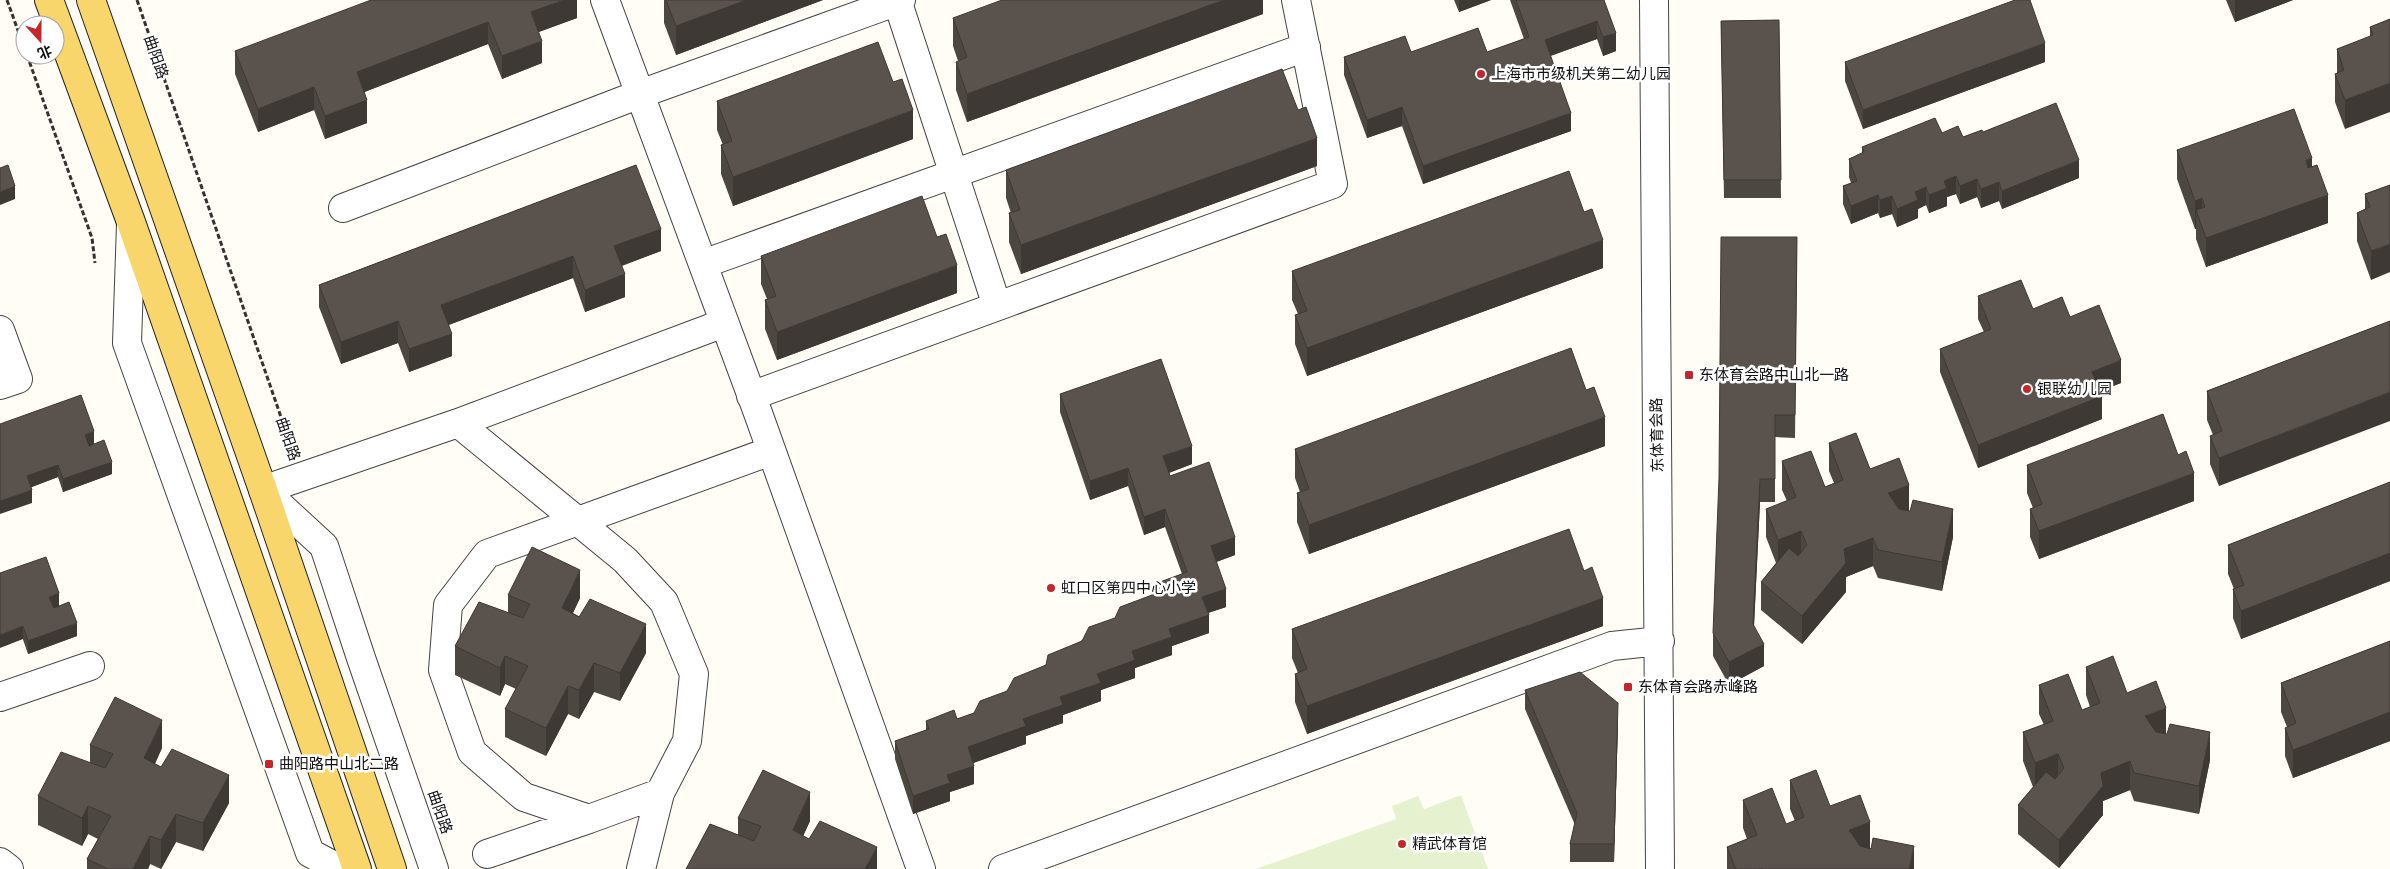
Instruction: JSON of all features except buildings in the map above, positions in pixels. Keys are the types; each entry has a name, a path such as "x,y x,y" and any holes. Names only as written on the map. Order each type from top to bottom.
{"main road":[{"path":"49,0 131,222 357,869"},
{"path":"91,0 263,490 392,869"}],"street":[{"path":"605,0 703,264 921,869"},
{"path":"343,208 640,94 898,0 997,306"},
{"path":"751,396 1333,184 1296,0"},
{"name":"东体育会路","path":"1654,0 1660,641 1660,869"},
{"path":"703,264 1306,47"},
{"path":"131,222 127,343 310,853 340,869"},
{"path":"434,869 324,546 263,490 458,422 724,323"},
{"path":"0,330 18,379 0,385"},
{"path":"458,422 625,560 664,602 694,674 687,740 660,793 641,869"},
{"path":"589,819 524,797 472,752 443,670 448,605 487,554 771,451"},
{"path":"1002,869 1612,646 1660,641"},
{"path":"0,697 90,666"},
{"path":"487,854 660,793"},
{"path":"0,862 9,869"}],"path":[{"path":"7,0 15,22"},
{"name":"曲阳路","path":"137,0 301,477"}],"green space":[{"name":"精武体育馆","path":"1461,795 1488,869 1256,869 1396,819 1392,806 1418,796 1424,809"}],"place":[{"name":"上海市市级机关第二幼儿园","path":"1481,74"},
{"name":"东体育会路中山北一路","path":"1689,375"},
{"name":"银联幼儿园","path":"2027,389"},
{"name":"虹口区第四中心小学","path":"1051,588"},
{"name":"东体育会路赤峰路","path":"1628,687"},
{"name":"曲阳路中山北二路","path":"269,764"},
{"name":"精武体育馆","path":"1402,844"}]}
